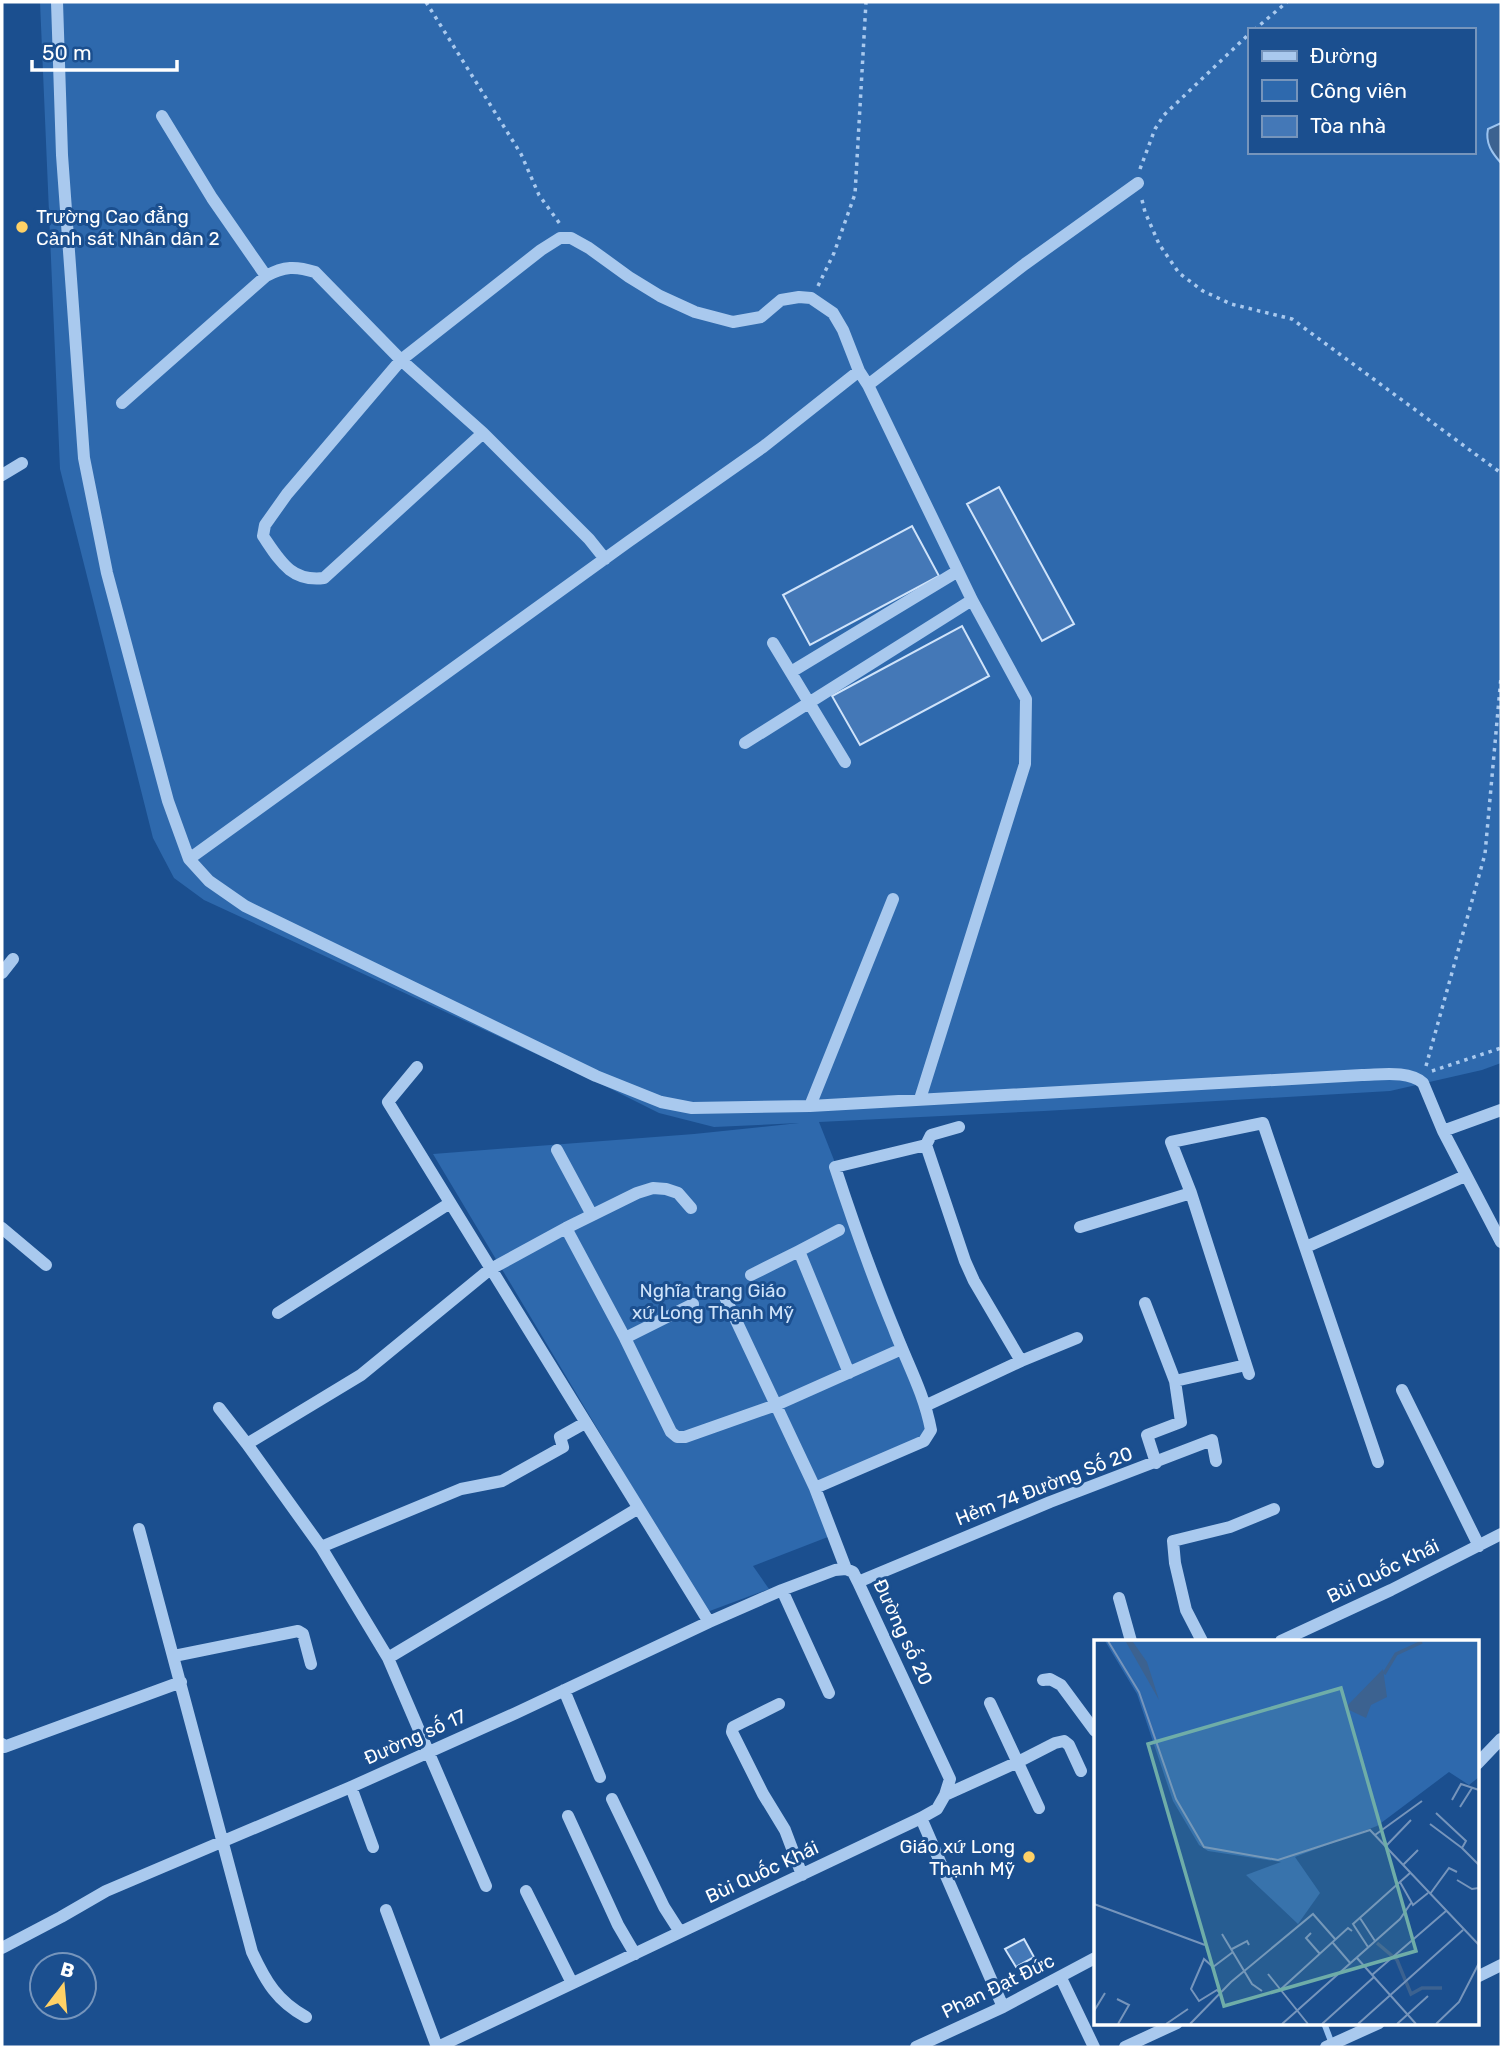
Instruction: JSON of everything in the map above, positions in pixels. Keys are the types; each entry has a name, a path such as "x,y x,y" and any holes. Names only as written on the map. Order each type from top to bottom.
{"street":[{"path":"57,2 62,155 84,458 107,573 168,801 189,859 209,881 245,906 596,1076 661,1102 692,1108 810,1106 1362,1075 1418,1078 1423,1083 1465,1176 1500,1235"},
{"path":"162,116 212,198 266,276"},
{"path":"868,385 1025,264 1138,183"},
{"path":"483,433 324,578 313,580 298,577 278,557 263,536 265,525 319,454 401,360 559,238 571,238 660,296 695,312 733,322 761,317 781,300 799,297 811,298 833,313 843,330 859,372 868,385 972,600 1026,699 1025,764 920,1099"},
{"path":"122,402 266,276 281,268 298,267 315,272 401,360 483,433 605,559"},
{"path":"189,859 763,447 859,372"},
{"path":"2,475 22,463"},
{"path":"790,672 958,571"},
{"path":"745,743 972,600"},
{"path":"773,643 845,762"},
{"path":"810,1106 893,899"},
{"path":"2,973 13,959"},
{"path":"417,1067 387,1102 709,1622"},
{"path":"1443,1131 1501,1110"},
{"path":"1144,1303 1175,1381 1247,1370 1191,1193 1171,1142 1264,1123 1378,1462"},
{"path":"959,1127 931,1135 926,1145 965,1261 1021,1361"},
{"path":"815,1488 924,1441 931,1430 927,1405 863,1253 835,1167 926,1145"},
{"path":"557,1150 592,1215"},
{"path":"1306,1247 1465,1176"},
{"path":"247,1444 361,1375 489,1269 566,1228 637,1193 653,1188 678,1193 691,1208"},
{"path":"1080,1227 1191,1193"},
{"path":"278,1313 450,1203"},
{"path":"2,1228 46,1265"},
{"path":"566,1228 625,1338 671,1432 677,1437 685,1437 776,1405 895,1352"},
{"path":"751,1275 839,1230"},
{"path":"799,1251 849,1373"},
{"name":"Đường số 20","path":"725,1297 815,1488 846,1569 853,1572 858,1582 950,1779 946,1795"},
{"path":"625,1338 693,1304"},
{"path":"927,1405 1077,1338"},
{"name":"Hẻm 74 Đường Số 20","path":"858,1582 1050,1502 1156,1463 1147,1435 1181,1422 1175,1381"},
{"path":"1402,1390 1479,1546"},
{"path":"219,1408 321,1547 388,1658 485,1886"},
{"path":"321,1547 461,1489 502,1481 563,1447 560,1437 584,1423"},
{"path":"1156,1463 1212,1440 1216,1461"},
{"path":"388,1658 638,1508"},
{"path":"1201,1640 1186,1610 1175,1563 1173,1541 1230,1527 1274,1509"},
{"path":"139,1529 252,1952 275,1993 291,2009 306,2018"},
{"name":"Bùi Quốc Khái","path":"1283,1640 1391,1590 1501,1534"},
{"name":"Đường số 17","path":"2,1948 106,1891 351,1787 782,1590 835,1570 846,1569"},
{"path":"782,1590 828,1693"},
{"path":"1119,1598 1131,1640"},
{"path":"174,1656 298,1631 303,1634 312,1664"},
{"path":"1043,1680 1049,1679 1061,1685 1094,1730"},
{"path":"2,1747 181,1682"},
{"path":"564,1690 600,1777"},
{"path":"990,1703 1039,1808"},
{"path":"779,1704 742,1721 733,1727 732,1732 763,1794 785,1830 802,1875"},
{"path":"1478,1763 1501,1739"},
{"name":"Bùi Quốc Khái","path":"437,2047 920,1818 937,1809 946,1795 1055,1743 1064,1741 1069,1745 1081,1771"},
{"path":"351,1787 373,1847"},
{"path":"612,1800 664,1907 680,1932"},
{"path":"568,1816 618,1925 635,1954"},
{"path":"920,1818 1003,2007"},
{"path":"526,1891 572,1983"},
{"path":"386,1910 437,2047"},
{"name":"Phan Đạt Đức","path":"916,2047 1003,2007 1094,1959"},
{"path":"1478,1976 1501,1965"},
{"path":"1061,1978 1094,2047"},
{"path":"1125,2047 1175,2024"},
{"path":"1326,2047 1377,2024"}],"path":[{"path":"426,2 521,154 539,195 571,238"},
{"path":"811,298 834,253 855,194 866,2"},
{"path":"1256,28 1287,2"},
{"path":"1248,35 1164,115 1146,148 1138,183 1145,212 1159,244 1179,272 1203,291 1231,304 1292,319 1501,473"},
{"path":"1501,677 1485,854 1423,1074 1501,1048"}],"green space":[{"name":"Nghĩa trang Giáo xứ Long Thạnh Mỹ","path":"40,2 1501,2 1501,1063 1482,1070 1390,1091 819,1122 933,1411 930,1432 814,1496 833,1535 753,1566 769,1589 707,1612 433,1154 799,1123 714,1127 659,1113 204,900 174,878 153,838 60,469"}],"shaded area":[{"path":"1501,123 1501,163 1490,148 1487,134 1488,129"}],"building":[{"path":"999,487 1074,624 1042,641 967,504"},
{"path":"912,526 939,576 810,645 783,595"},
{"path":"962,626 989,676 860,745 832,696"},
{"path":"1024,1939 1034,1957 1016,1967 1005,1949"}],"waterway":[{"path":"1324,2024 1332,2044"}],"place":[{"name":"Trường Cao đẳng Cảnh sát Nhân dân 2","path":"22,227"},
{"name":"Giáo xứ Long Thạnh Mỹ","path":"1029,1857"}]}
